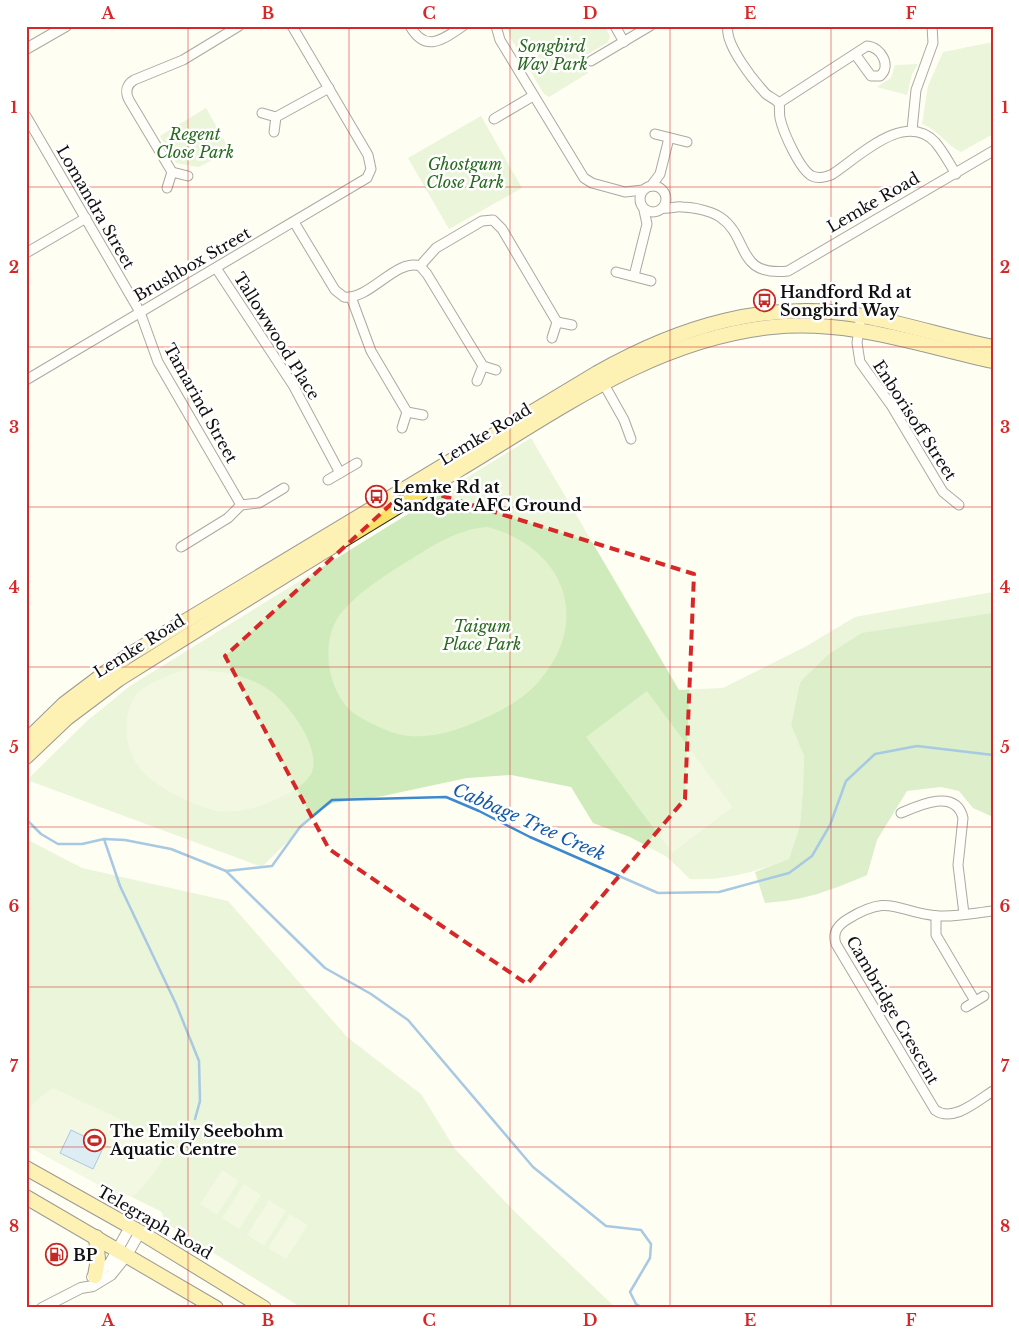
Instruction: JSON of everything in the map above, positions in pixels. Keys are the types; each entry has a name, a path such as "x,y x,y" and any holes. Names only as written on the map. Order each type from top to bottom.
{"main road":[{"name":"Lemke Road","path":"860,322 993,361"},
{"name":"Lemke Road","path":"26,741 64,704 129,655 601,378 674,349 719,335 775,326 860,322 993,347"},
{"name":"Lemke Road","path":"26,757 67,718 118,679 601,378"},
{"name":"Telegraph Road","path":"26,1168 135,1229 264,1308"},
{"path":"26,1197 216,1308"},
{"path":"95,1276 98,1259 96,1237"}],"street":[{"path":"26,49 66,26"},
{"path":"188,176 172,172 129,100 127,94 128,86 134,80 183,60 239,26"},
{"path":"262,113 276,117 329,88 292,26"},
{"path":"410,26 420,39 429,42 442,39 463,26"},
{"path":"496,26 500,40 584,178 592,183 625,192 640,201 647,224"},
{"path":"615,26 624,42"},
{"path":"591,61 650,26"},
{"path":"728,26 728,37 747,70 768,96 779,103"},
{"path":"912,130 916,90 933,43 932,26"},
{"path":"779,103 855,54"},
{"name":"Brushbox Street","path":"26,380 360,183 370,172 368,156 329,88"},
{"path":"494,119 533,96"},
{"path":"779,103 780,118 786,135 806,170 815,177 831,175 879,141 901,132 912,130 925,135 934,142 956,174"},
{"name":"Lomandra Street","path":"26,116 140,312"},
{"path":"274,132 276,117"},
{"path":"655,134 687,142"},
{"path":"663,208 664,193 660,174 669,138"},
{"name":"Lemke Road","path":"681,206 721,218 749,260 767,271 793,269 993,151"},
{"path":"167,188 172,172"},
{"path":"640,201 647,188 660,174"},
{"path":"625,192 647,188 664,193 681,206"},
{"path":"634,276 647,224 654,213 663,208 681,206"},
{"path":"644,210 654,213"},
{"path":"26,253 86,218"},
{"path":"420,266 436,248 482,221 493,220 502,229 557,322 552,338"},
{"path":"294,222 340,296 351,297 405,266 414,264 420,266 428,274 483,366 496,370"},
{"name":"Tallowwood Place","path":"216,268 293,385 340,473"},
{"path":"616,272 651,281"},
{"path":"351,297 370,351 407,412 423,416"},
{"name":"Tamarind Street","path":"140,312 158,362 241,505"},
{"path":"557,322 572,325"},
{"name":"Enborisoff Street","path":"860,322 858,350 863,367 891,405 943,492 959,505"},
{"path":"477,381 483,366"},
{"path":"601,378 624,420 631,440"},
{"path":"402,428 407,412"},
{"path":"328,480 358,462"},
{"path":"180,547 228,518 241,505 259,502 284,488"},
{"path":"901,813 940,801 954,803 960,809 963,818 959,875 964,914"},
{"name":"Cambridge Crescent","path":"993,911 936,916 892,906 876,906 864,910 839,925 834,936 840,952 940,1118 956,1113 993,1091"},
{"path":"936,916 936,936 975,1001"},
{"path":"966,1007 984,996"},
{"path":"80,1288 93,1286 106,1279 135,1229"},
{"path":"42,1308 80,1288 123,1252"}],"highlighted area":[{"path":"411,486 694,574 685,799 527,984 329,849 225,656"}],"green space":[{"name":"Songbird Way Park","path":"507,26 605,26 610,37 607,43 579,59 588,73 549,97 544,94 510,37"},
{"path":"993,42 993,134 961,152 933,130 922,124 928,86 943,52"},
{"path":"918,64 912,74 907,95 877,87 891,78 895,65"},
{"name":"Regent Close Park","path":"206,108 230,151 199,167 176,163 160,136"},
{"name":"Ghostgum Close Park","path":"481,116 522,188 449,229 408,158"},
{"name":"Taigum Place Park","path":"531,438 679,690 723,688 805,647 855,617 993,592 993,631 800,681 791,725 804,756 803,788 800,825 789,859 728,877 690,879 667,857 630,837 593,823 571,787 511,775 467,778 383,796 333,803 317,812 262,867 27,780 87,721 130,686"},
{"path":"487,527 513,536 534,550 551,567 562,587 566,609 565,633 556,656 540,680 517,701 461,728 429,736 407,736 396,734 362,719 350,710 342,700 331,676 329,648 331,635 335,623 342,612 373,584 426,550 466,531"},
{"path":"993,613 993,817 973,808 959,791 941,787 907,791 877,840 867,875 818,894 793,900 765,903 755,872 789,859 800,825 804,756 791,725 800,682 829,654 862,633"},
{"path":"186,669 208,670 239,676 259,684 277,696 294,716 308,740 313,764 308,779 295,790 268,803 244,810 227,812 212,810 187,801 148,777 134,760 130,749 127,738 127,715 136,695 140,691 160,679"},
{"path":"647,691 733,807 672,853 586,737"},
{"path":"30,841 82,868 228,901 347,1037 421,1094 455,1149 517,1214 616,1308 302,1308 164,1222 162,1212 126,1194 123,1198 26,1145 26,843"},
{"name":"The Emily Seebohm Aquatic Centre","path":"53,1088 157,1136 166,1144 166,1150 159,1165 149,1180 132,1197 126,1194 123,1198 26,1145 28,1111 36,1101"},
{"path":"222,1170 239,1181 217,1215 200,1204"},
{"path":"244,1184 261,1195 239,1229 222,1218"},
{"path":"269,1200 286,1211 264,1246 247,1235"},
{"path":"290,1214 308,1225 286,1259 268,1248"}],"water":[{"path":"71,1130 104,1146 93,1169 60,1153"}],"waterway":[{"name":"Cabbage Tree Creek","path":"26,819 41,834 58,844 82,844 104,839 125,840 171,849 226,871 272,866 300,827 332,800 446,797 479,811 530,837 658,893 719,892 789,873 812,856 830,825 846,781 875,754 917,746 993,755"},
{"path":"104,839 120,886 176,1004 199,1061 200,1101 195,1119"},
{"path":"226,871 325,968 371,994 408,1020 533,1167 606,1226 641,1230 651,1244 650,1258 630,1292 636,1304 643,1308"}],"place":[{"name":"Handford Rd at Songbird Way","path":"764,301"},
{"name":"Lemke Rd at Sandgate AFC Ground","path":"377,496"},
{"name":"The Emily Seebohm Aquatic Centre","path":"94,1140"},
{"name":"BP","path":"57,1255"}]}
